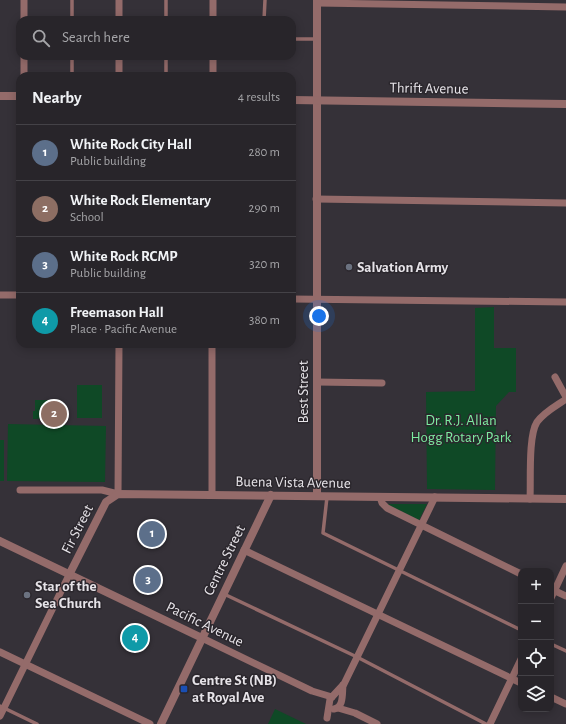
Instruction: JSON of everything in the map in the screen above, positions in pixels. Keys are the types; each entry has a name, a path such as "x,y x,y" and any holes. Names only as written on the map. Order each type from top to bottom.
{"street":[{"path":"24,0 24,16"},
{"path":"119,0 119,16"},
{"path":"213,0 213,16"},
{"path":"317,2 566,7"},
{"name":"Best Street","path":"317,2 317,496"},
{"path":"24,60 24,72"},
{"path":"119,60 119,72"},
{"path":"213,60 213,72"},
{"path":"0,96 16,96"},
{"name":"Thrift Avenue","path":"296,100 566,104"},
{"path":"316,199 566,203"},
{"path":"0,295 16,295"},
{"path":"296,299 566,302"},
{"path":"118,494 119,348"},
{"path":"212,348 212,495"},
{"path":"530,499 532,438 536,423 544,414 566,398 555,377"},
{"path":"317,382 382,382"},
{"name":"Buena Vista Avenue","path":"20,490 102,490 118,494 566,499"},
{"name":"Fir Street","path":"0,716 2,707 106,502 118,494"},
{"name":"Centre Street","path":"161,724 271,495"},
{"path":"380,496 382,503 387,508 518,573"},
{"path":"326,721 336,705 343,685 435,497"},
{"name":"Pacific Avenue","path":"0,541 312,691 336,705 377,724"},
{"path":"244,550 518,681"},
{"path":"554,589 566,566"},
{"path":"554,593 566,596"},
{"path":"0,652 150,724"},
{"path":"490,724 518,666"},
{"path":"333,697 343,685"},
{"name":"Pacific Avenue","path":"312,691 338,697 336,705"},
{"path":"554,698 566,704"}],"lane":[{"path":"72,0 72,16"},
{"path":"166,0 166,16"},
{"path":"264,16 265,0"},
{"path":"296,39 316,39"},
{"path":"72,60 72,72"},
{"path":"166,60 166,72"},
{"path":"327,496 323,532 518,629"},
{"path":"223,594 357,657 486,724"},
{"path":"554,645 566,651"},
{"path":"2,707 37,724"}],"green space":[{"name":"Dr. R.J. Allan Hogg Rotary Park","path":"494,307 494,348 516,348 516,392 509,392 496,406 495,490 427,489 426,392 475,391 475,308"},
{"path":"77,385 102,385 102,418 77,418"},
{"path":"35,400 54,400 54,418 33,419"},
{"path":"8,424 106,426 105,482 7,481"},
{"path":"0,440 4,440 4,481 0,481"},
{"path":"387,504 427,504 419,520"},
{"path":"275,709 306,724 268,724"}],"place":[{"name":"Salvation Army","path":"349,267"},
{"name":"White Rock Elementary","path":"54,414"},
{"name":"White Rock City Hall","path":"152,534"},
{"name":"White Rock RCMP","path":"148,580"},
{"name":"Star of the Sea Church","path":"27,595"},
{"name":"Freemason Hall","path":"135,638"},
{"name":"Centre St (NB) at Royal Ave","path":"184,689"}]}
